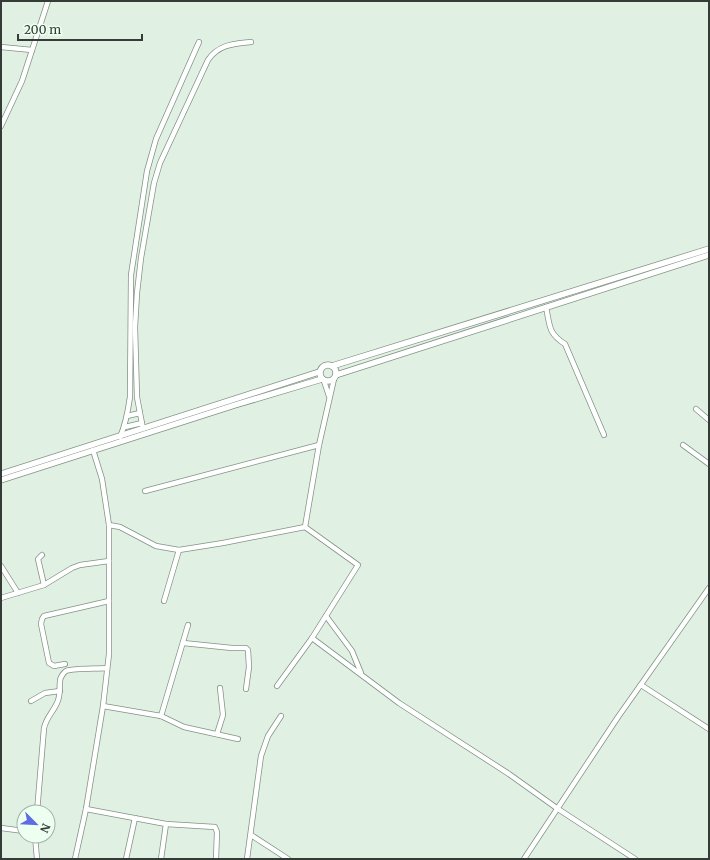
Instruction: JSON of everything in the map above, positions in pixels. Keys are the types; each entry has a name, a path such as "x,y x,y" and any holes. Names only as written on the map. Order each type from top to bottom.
{"street":[{"path":"1,126 22,81 48,1"},
{"path":"120,436 125,427 128,416 130,397 131,275 147,171 156,139 199,42"},
{"path":"143,426 136,397 135,328 140,258 154,183 160,163 208,60 214,52 232,44 251,42"},
{"path":"1,47 32,50"},
{"path":"1,474 120,436 143,426 319,372 323,366 332,366 709,249"},
{"path":"1,480 304,384 323,380 330,382 335,377 709,255"},
{"path":"546,307 551,330 556,338 565,344 604,435"},
{"path":"305,527 319,445 335,377 335,369 332,366"},
{"path":"319,372 329,398"},
{"path":"696,409 709,420"},
{"path":"128,416 140,413"},
{"path":"125,427 143,426"},
{"path":"145,491 319,445"},
{"path":"683,445 709,464"},
{"path":"75,859 86,809 103,706 109,654 109,525 102,479 93,450"},
{"path":"109,525 120,527 156,546 179,550 305,527 358,565 312,638 277,686"},
{"path":"164,601 179,550"},
{"path":"42,555 38,559 44,586"},
{"path":"1,598 44,586 72,568 80,565 109,561"},
{"path":"1,566 18,594"},
{"path":"524,859 641,685 709,588"},
{"path":"65,664 54,666 49,663 41,624 44,616 109,601"},
{"path":"326,616 352,651 361,675"},
{"path":"161,716 188,625"},
{"path":"312,638 399,703 509,774 558,809 635,859"},
{"path":"183,643 246,648 248,650 249,667 246,689"},
{"path":"38,804 45,721 58,702 62,675 65,671 71,670 107,668"},
{"path":"641,685 709,730"},
{"path":"217,734 223,715 220,688"},
{"path":"31,701 45,693 60,690"},
{"path":"103,706 161,716 184,727 238,739"},
{"path":"247,859 262,756 268,736 281,716"},
{"path":"86,809 166,824 215,827 217,832 216,859"},
{"path":"126,859 135,818"},
{"path":"161,859 166,824"},
{"path":"1,828 16,830"},
{"path":"251,835 288,859"},
{"path":"36,844 37,859"}]}
